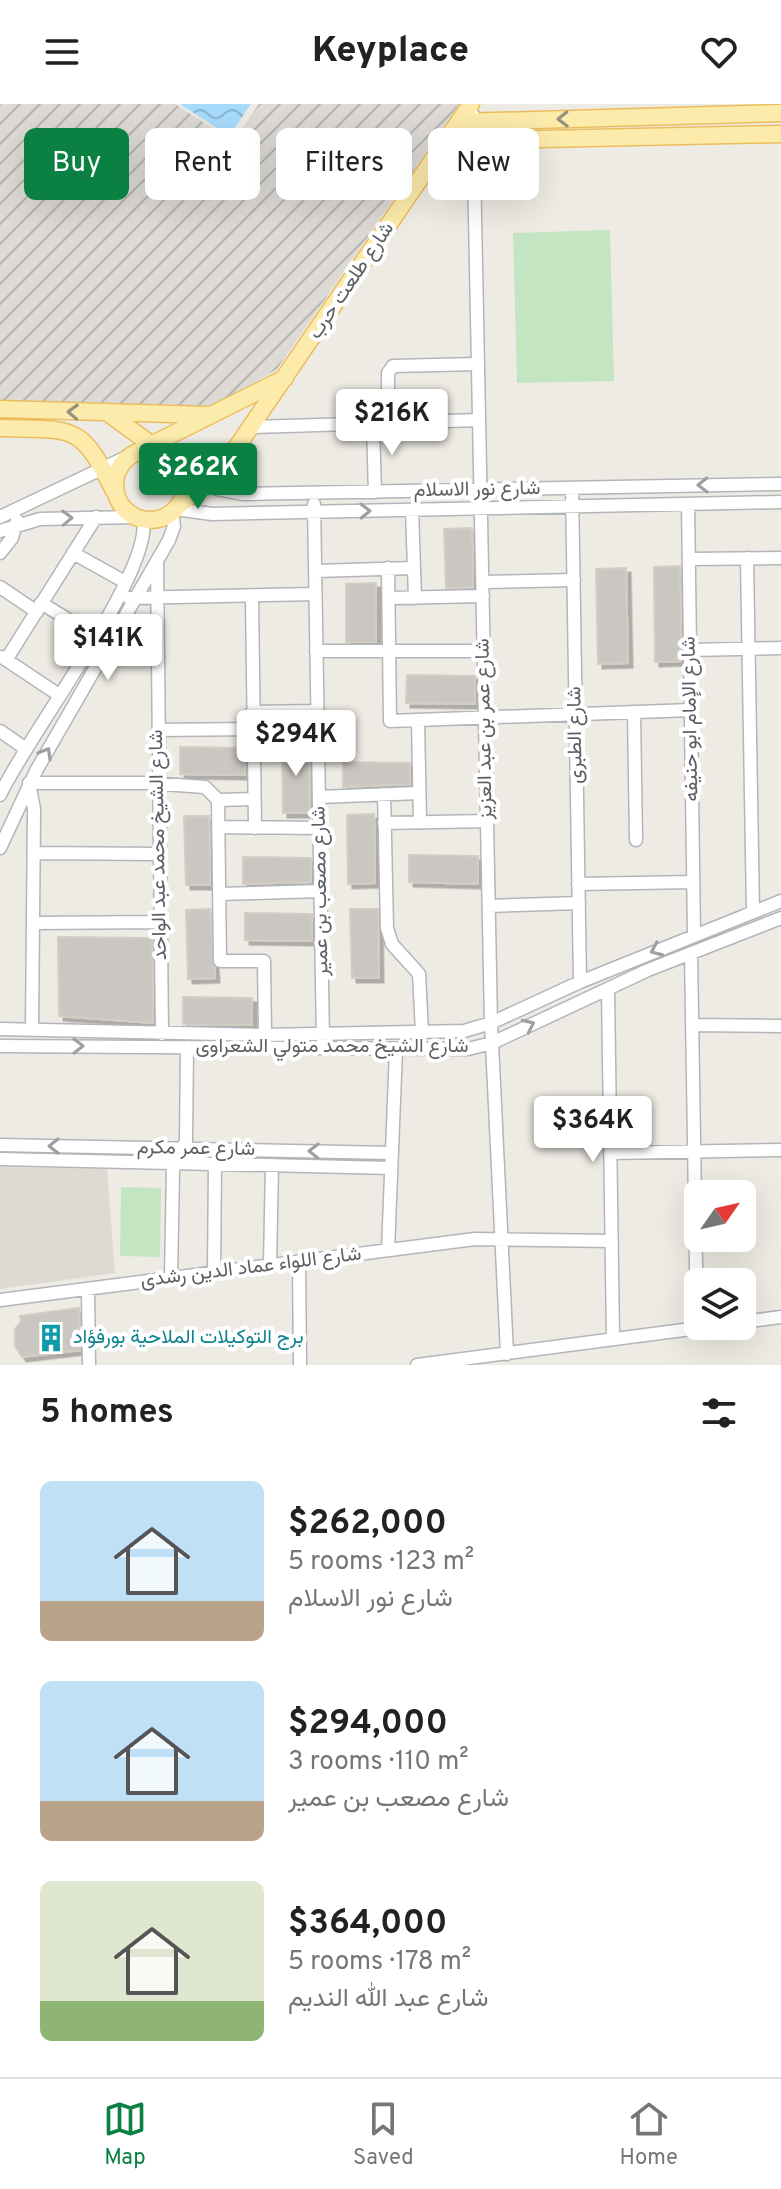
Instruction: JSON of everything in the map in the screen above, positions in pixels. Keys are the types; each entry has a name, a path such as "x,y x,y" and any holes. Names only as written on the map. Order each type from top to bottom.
{"main road":[{"name":"شارع طلعت حرب","path":"460,128 466,122 472,104"},
{"path":"466,122 653,110 781,113"},
{"path":"539,140 781,134"},
{"name":"شارع طلعت حرب","path":"176,508 209,485 428,169"},
{"path":"118,500 116,474 146,450 207,415 286,377"},
{"path":"0,409 207,415"},
{"path":"0,428 56,429 72,434 91,447 118,500 139,518 159,519 176,508 185,490 180,466 146,450 108,413"}],"street":[{"name":"شارع عمر بن عبد العزيز","path":"466,122 468,128"},
{"name":"شارع عمر بن عبد العزيز","path":"474,200 491,1023 507,1354"},
{"path":"388,423 388,373 393,366 478,364"},
{"path":"251,427 479,420"},
{"path":"373,424 375,492"},
{"path":"0,517 146,450"},
{"name":"شارع نور الاسلام","path":"180,466 209,485 243,494 781,484"},
{"name":"شارع الطبرى","path":"572,488 580,982"},
{"name":"شارع مصعب بن عمير","path":"313,493 323,1049"},
{"name":"شارع نور الاسلام","path":"176,508 205,514 314,513 781,502"},
{"name":"شارع الإمام ابو حنيفه","path":"688,504 694,935"},
{"path":"0,848 29,783 171,536 176,508"},
{"path":"0,553 12,538 18,509"},
{"path":"412,510 415,598"},
{"path":"59,695 3,658 39,608 96,517"},
{"path":"0,531 17,524 96,517 139,518 142,545 95,636 1,791"},
{"path":"73,553 135,600 315,594"},
{"path":"747,558 753,912"},
{"path":"689,559 781,558"},
{"name":"شارع الشيخ محمد عبد الواحد","path":"157,561 162,1034"},
{"path":"388,568 390,721 691,710"},
{"path":"315,571 414,568"},
{"path":"483,582 574,580"},
{"path":"0,587 95,636"},
{"path":"252,596 255,828"},
{"path":"389,598 483,596"},
{"path":"690,650 781,648"},
{"path":"316,651 484,651"},
{"path":"252,712 317,711"},
{"path":"634,712 636,840"},
{"path":"418,720 420,822"},
{"path":"158,730 253,729"},
{"path":"0,731 26,749"},
{"path":"29,783 205,787 218,800 220,961 264,961 265,1035"},
{"path":"29,783 34,853 32,1029"},
{"path":"319,797 419,793"},
{"path":"384,794 387,928 392,944 419,974 422,1032"},
{"path":"218,800 254,799"},
{"path":"384,823 487,821"},
{"path":"218,827 319,828"},
{"path":"34,853 159,854"},
{"path":"578,884 693,882"},
{"path":"219,894 321,891"},
{"name":"شارع الشيخ محمد متولي الشعراوى","path":"0,1029 265,1035 464,1031 491,1023 580,982 781,901"},
{"path":"489,906 579,903"},
{"name":"شارع الشيخ محمد متولي الشعراوى","path":"0,1046 459,1050 492,1043 691,953 781,918"},
{"path":"34,923 160,922"},
{"path":"691,953 696,1268"},
{"path":"608,989 613,1339"},
{"path":"692,1025 781,1026"},
{"path":"171,1278 175,1163 186,1141 187,1047"},
{"path":"388,1250 396,1050"},
{"name":"شارع عمر مكرم","path":"0,1145 392,1153"},
{"path":"610,1153 781,1150"},
{"name":"شارع عمر مكرم","path":"0,1159 391,1168"},
{"path":"214,1273 215,1164"},
{"path":"270,1265 272,1165"},
{"name":"شارع اللواء عماد الدين رشدى","path":"0,1300 475,1239 612,1241"},
{"path":"299,1261 300,1365"},
{"path":"88,1289 89,1365"},
{"path":"756,1320 781,1317"},
{"path":"417,1365 684,1330"}],"shaded area":[{"path":"0,104 175,104 213,128 145,128 145,200 260,200 260,128 242,128 259,104 459,104 443,128 428,128 428,149 412,172 412,128 276,128 276,200 393,200 277,369 207,411 0,401"},
{"path":"0,1167 107,1169 115,1273 0,1289"}],"green space":[{"path":"610,230 614,381 517,383 513,233"},
{"path":"121,1187 161,1188 160,1257 120,1256"}],"water":[{"path":"180,104 251,104 234,128 217,128"}],"building":[{"path":"472,528 473,587 446,588 444,529"},
{"path":"680,566 681,661 655,662 654,567"},
{"path":"626,568 628,663 598,664 596,569"},
{"path":"376,583 376,642 346,642 346,584"},
{"path":"407,675 475,676 475,704 406,703"},
{"path":"309,743 310,813 283,813 282,744"},
{"path":"180,747 245,748 245,775 180,774"},
{"path":"343,762 410,763 410,784 343,787"},
{"path":"374,814 375,883 348,884 347,815"},
{"path":"184,816 209,816 210,885 186,885"},
{"path":"409,855 478,856 478,884 409,882"},
{"path":"243,857 311,858 311,882 243,884"},
{"path":"210,909 215,978 188,979 186,910"},
{"path":"350,909 378,909 379,978 352,978"},
{"path":"245,913 312,914 312,941 245,940"},
{"path":"58,937 152,938 153,1023 59,1016"},
{"path":"183,997 252,998 252,1025 183,1024"},
{"name":"برج التوكيلات الملاحية بورفؤاد","path":"79,1308 80,1350 22,1357 15,1346 15,1329 21,1322 20,1316"}],"place":[{"name":"برج التوكيلات الملاحية بورفؤاد","path":"51,1338"}]}
